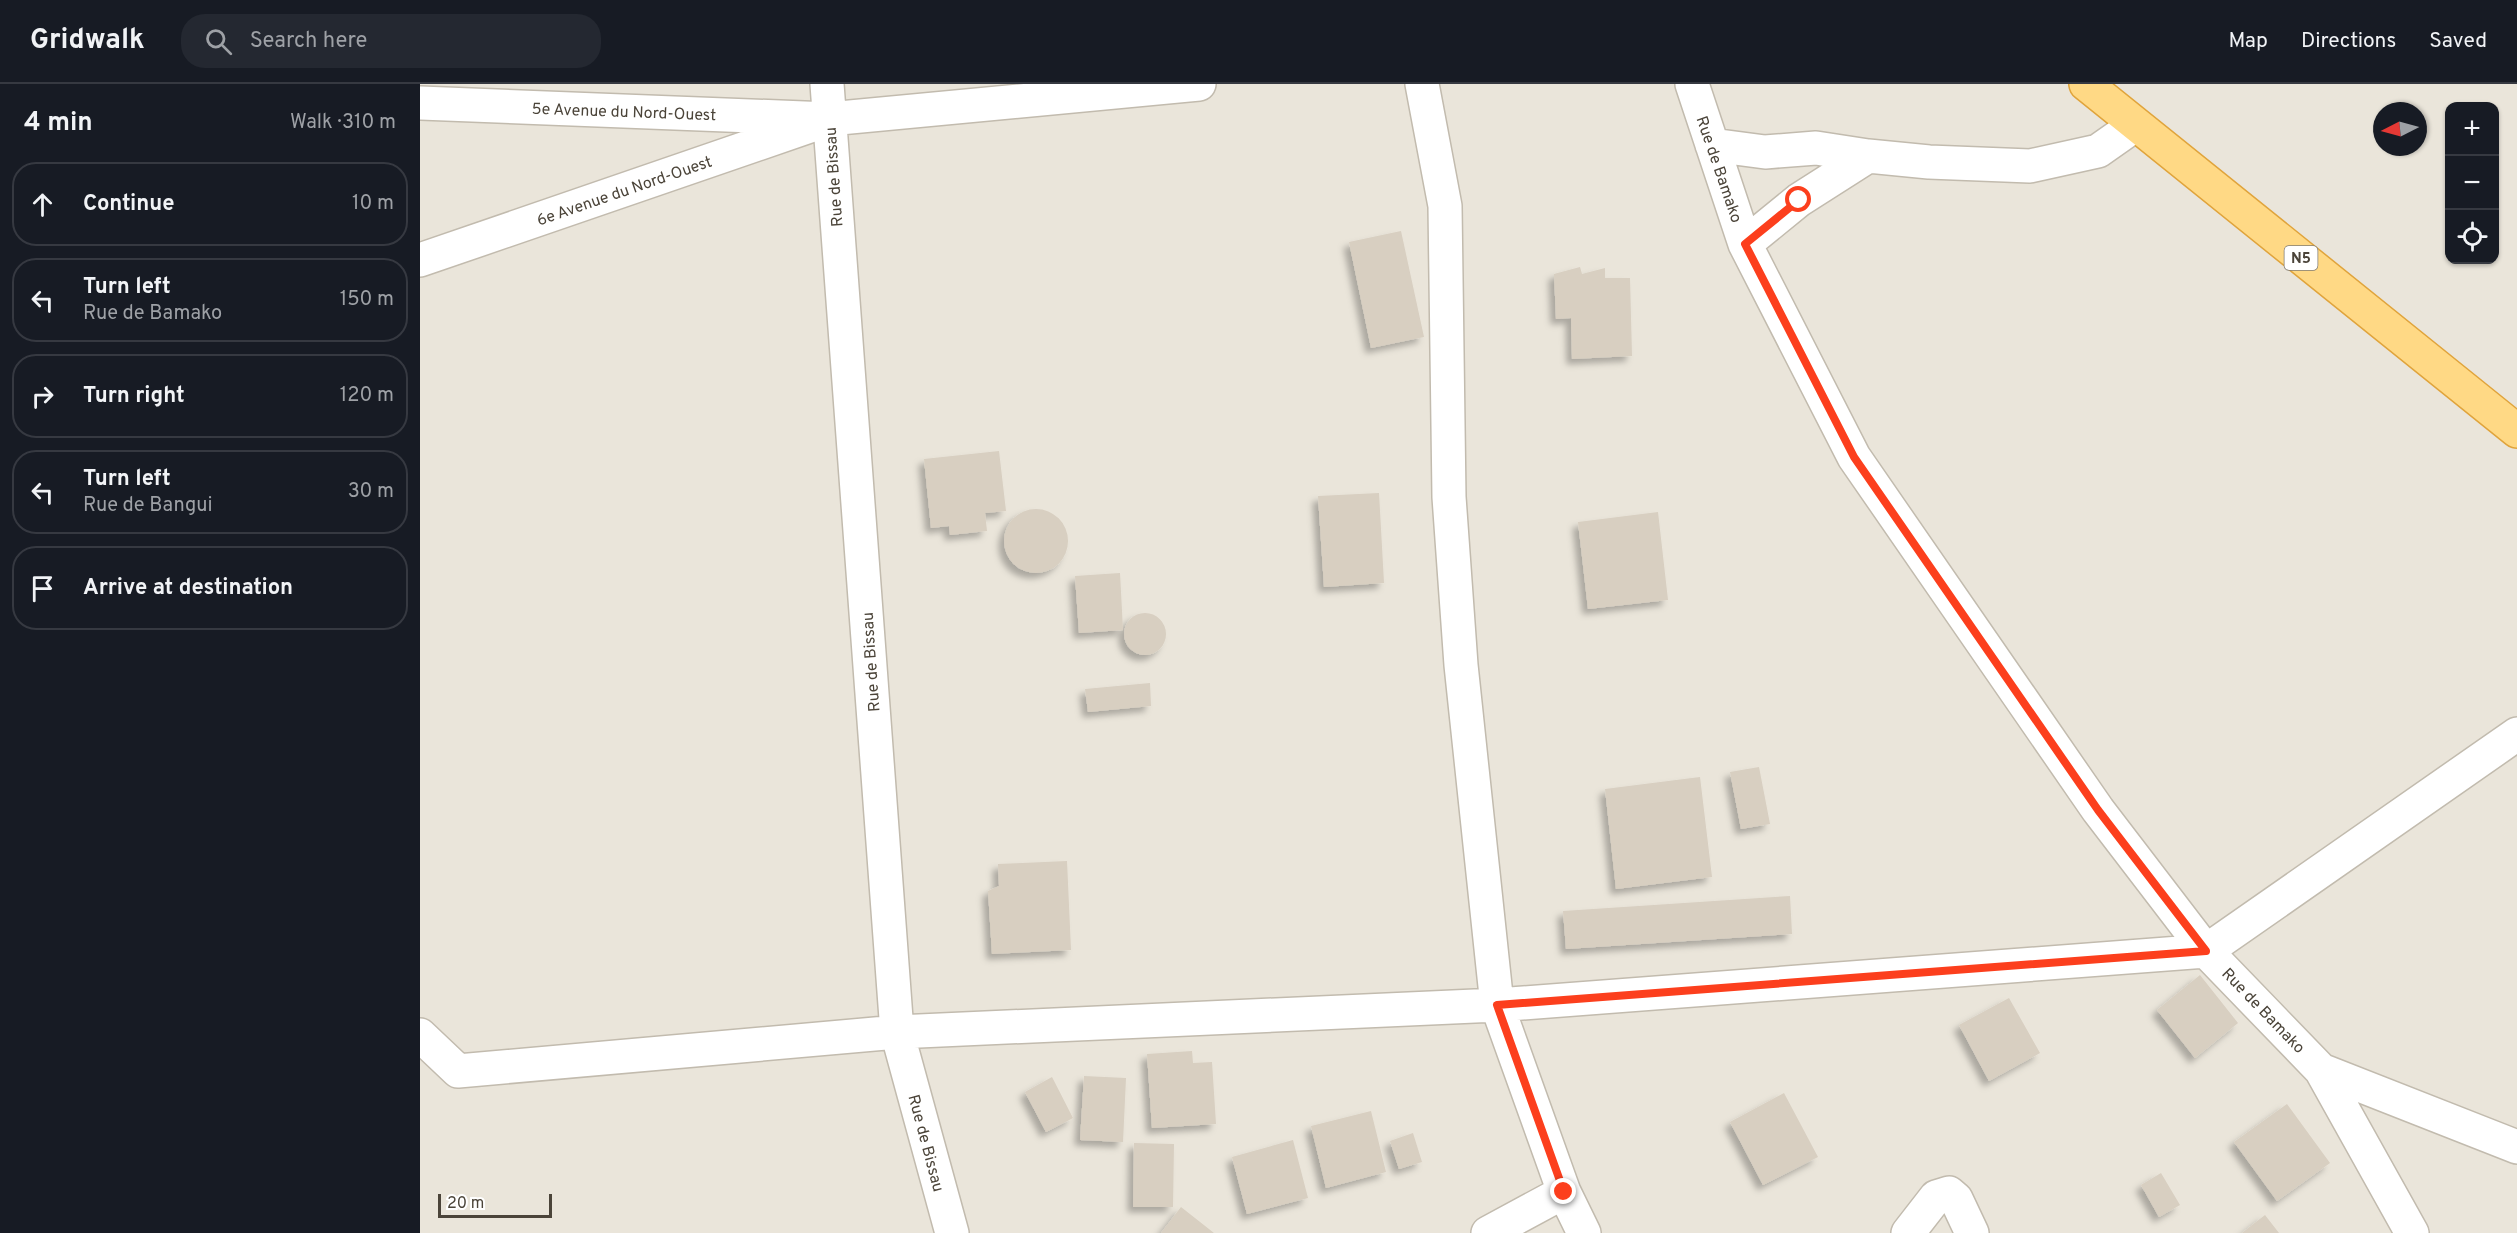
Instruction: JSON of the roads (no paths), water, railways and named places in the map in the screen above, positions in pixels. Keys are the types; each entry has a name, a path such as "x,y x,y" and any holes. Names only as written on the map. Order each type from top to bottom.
{"highway":[{"name":"N5","path":"2086,84 2517,431"}],"street":[{"name":"Rue de Bissau","path":"827,84 897,1032 952,1233"},
{"path":"829,119 1199,84"},
{"path":"1422,84 1445,206 1449,497 1461,665 1497,1005 1564,1192 1584,1233"},
{"name":"Rue de Bamako","path":"1692,84 1745,244 1854,457 2098,810 2206,951 2321,1070 2412,1233"},
{"name":"5e Avenue du Nord-Ouest","path":"420,103 829,119"},
{"name":"6e Avenue du Nord-Ouest","path":"420,260 829,119"},
{"path":"1712,145 1766,152 1816,148 1929,162 2030,166 2098,151 2135,125"},
{"path":"1745,244 1799,200 1868,156"},
{"path":"420,1035 458,1071 897,1032 1497,1005 2206,951 2517,734"},
{"path":"2321,1070 2517,1147"},
{"path":"1488,1233 1564,1192"},
{"path":"1908,1233 1936,1197 1949,1193 1956,1198 1972,1233"}]}
